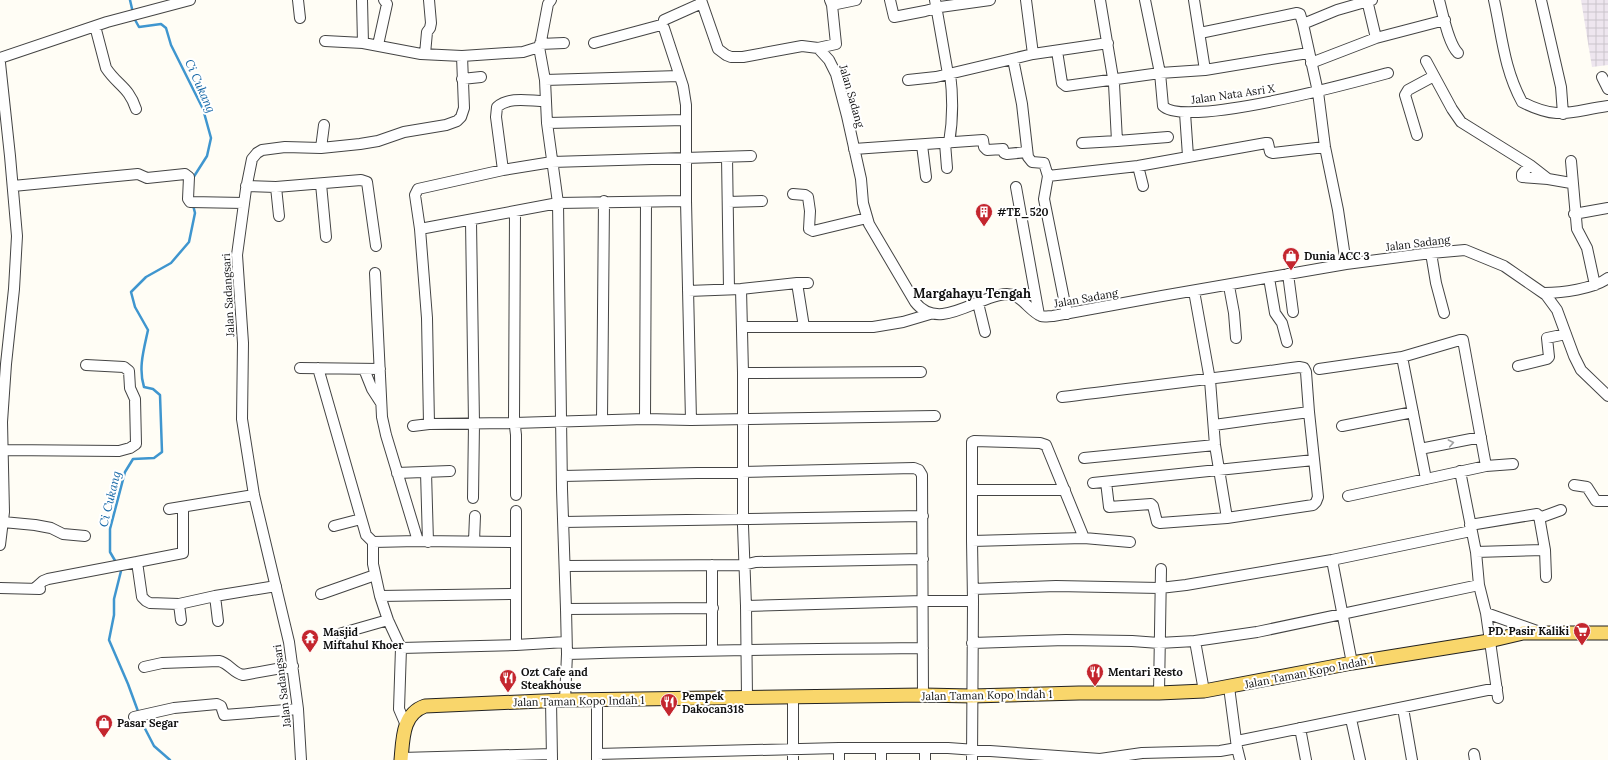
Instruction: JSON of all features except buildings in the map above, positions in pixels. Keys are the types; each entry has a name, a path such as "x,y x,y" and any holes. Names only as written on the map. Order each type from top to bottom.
{"main road":[{"name":"Jalan Taman Kopo Indah 1","path":"405,723 413,712 425,706 565,700 597,701 923,695 972,696 1079,693 1159,694 1204,691 1352,663 1489,641 1523,634 1608,633"},
{"path":"401,759 405,723"}],"street":[{"path":"0,58 95,26 190,0"},
{"path":"298,0 300,18"},
{"path":"362,0 363,43"},
{"path":"378,45 387,4 384,0"},
{"path":"425,54 427,32 430,28 431,22 429,0"},
{"path":"551,0 547,7 539,45 546,80 545,101 547,123 558,203 562,476 567,654 565,700"},
{"path":"664,20 701,2 718,49 731,57 743,57 802,46 818,48 836,44 831,2 856,0"},
{"path":"890,0 894,16 900,16 936,4 990,0"},
{"path":"1026,0 1033,54"},
{"path":"1100,0 1114,79 1117,141"},
{"name":"Jalan Nata Asri X","path":"1145,0 1160,73 1164,107 1168,110 1185,113 1257,104 1318,92 1388,73"},
{"path":"1194,0 1205,70"},
{"path":"1303,24 1336,10 1369,0 1376,38"},
{"path":"1439,0 1453,46 1458,53"},
{"path":"1494,0 1505,62 1522,102 1553,114 1563,114 1608,106"},
{"path":"1541,0 1561,87 1563,114"},
{"path":"936,4 952,89 952,122 947,143 947,168"},
{"path":"1200,33 1297,13 1300,14 1318,92 1325,147 1338,210 1346,264"},
{"path":"1057,50 1064,85 1160,73 1205,70 1310,58 1376,38 1445,20"},
{"path":"594,43 661,25 664,28 685,95 691,420"},
{"path":"95,26 106,68 128,92 136,109"},
{"path":"325,41 363,43 425,54 462,56 523,52 539,45 564,43"},
{"path":"908,80 936,77 1033,54 1108,43"},
{"name":"Jalan Sadang","path":"818,48 829,60 836,74 854,148 867,218 881,246 915,302 923,311 930,314"},
{"name":"Jalan Sadangsari","path":"301,760 298,709 289,642 254,495 242,419 243,344 237,255 246,186 252,159 262,150 285,147 321,148 372,142 404,132 453,123 461,117 463,113 462,56"},
{"path":"1013,58 1022,104 1027,152 1032,162 1045,163 1048,176 1044,199 1067,314"},
{"path":"1426,61 1452,109 1461,122 1530,165 1548,179"},
{"path":"0,63 17,236 14,289 2,422 4,512 0,545"},
{"path":"546,80 679,76"},
{"path":"1417,135 1405,95 1408,90 1434,76"},
{"path":"462,79 481,77"},
{"path":"1602,77 1608,89"},
{"path":"503,170 496,118 497,108 505,102 511,100 545,101"},
{"path":"1185,113 1188,156"},
{"path":"547,123 686,120"},
{"path":"321,148 324,125"},
{"path":"1082,143 1168,137"},
{"path":"854,148 922,145 983,140 984,147 987,150 1002,149 1004,153 1007,154 1027,152"},
{"path":"1048,176 1138,166 1266,142 1268,143 1270,152 1273,153 1325,147"},
{"path":"922,145 926,177"},
{"path":"429,424 427,318 420,229 415,192 418,189 503,170 552,162 751,156"},
{"path":"727,157 729,289"},
{"path":"1571,161 1571,183 1574,214 1577,229 1587,248 1595,285"},
{"path":"1530,165 1522,174 1522,177 1571,183"},
{"path":"1138,166 1143,186"},
{"path":"13,186 138,174 147,178 185,174 189,177 188,199 193,202 244,203"},
{"path":"246,186 276,187 361,180 367,182 376,246"},
{"path":"321,184 326,237"},
{"path":"276,187 278,216"},
{"path":"1016,187 1039,315"},
{"path":"793,194 805,195 808,197 810,211 809,229 813,231 867,218"},
{"path":"420,229 558,203 604,201 686,201"},
{"path":"602,420 604,201"},
{"path":"728,202 762,201"},
{"path":"645,419 646,202"},
{"path":"1574,214 1608,208"},
{"path":"515,212 514,423 516,435 516,495"},
{"path":"471,220 474,422 473,498"},
{"name":"Jalan Sadang","path":"1039,315 1053,316 1067,314 1346,264 1431,253 1461,250 1469,251 1504,266 1544,293 1557,310 1574,356 1581,370 1608,396"},
{"path":"1431,253 1436,283 1444,313"},
{"path":"375,273 382,418 397,473 423,541"},
{"path":"1288,274 1293,312"},
{"path":"1269,278 1275,313 1282,323 1287,342"},
{"path":"1544,293 1595,285 1608,278"},
{"path":"797,283 804,327"},
{"path":"688,291 741,289 808,283"},
{"path":"1229,286 1234,313 1236,338"},
{"path":"741,289 743,373 742,472 747,698"},
{"path":"1194,291 1210,380 1215,445 1227,518"},
{"path":"742,327 872,327 903,322 930,314 945,315 998,296 1012,295 1039,315"},
{"path":"978,303 985,332"},
{"path":"1518,366 1548,359 1547,338 1566,334"},
{"path":"1319,369 1402,357 1463,340 1486,466"},
{"path":"1402,357 1426,479"},
{"path":"2,450 119,451 130,448 136,444 135,399 130,388 129,371 124,367 86,366"},
{"path":"1062,397 1172,382 1210,380 1299,367 1304,368 1306,372 1308,412 1318,497 1313,505 1227,518 1158,523 1153,506 1150,504 1109,507 1106,482"},
{"path":"300,368 380,369"},
{"path":"318,368 366,535 373,542 375,576 380,596 388,620 401,648 399,709 405,723"},
{"path":"364,369 372,389 381,403"},
{"path":"743,373 921,372"},
{"path":"1214,425 1308,412"},
{"path":"1342,426 1413,412"},
{"path":"413,426 474,422 514,423 645,419 691,420 935,416"},
{"path":"1420,449 1481,437"},
{"path":"972,760 972,643 974,601 971,445 974,441 1044,444 1065,490 1084,538"},
{"path":"1084,458 1215,445"},
{"path":"1093,483 1314,460"},
{"path":"1348,496 1460,471 1486,466 1513,464"},
{"path":"562,476 914,468 919,470 922,475 923,516 923,695"},
{"path":"397,473 450,471"},
{"path":"597,701 597,757 751,755 793,749 925,748 972,749 1098,759 1143,756 1221,756 1237,745 1300,728 1403,708 1498,693 1486,613 1479,585 1476,552 1460,471"},
{"path":"423,541 426,472"},
{"path":"1574,485 1587,487 1596,501 1608,501"},
{"path":"972,490 1065,490"},
{"path":"169,509 254,495"},
{"path":"0,588 39,589 43,581 48,579 183,553 183,507"},
{"path":"1539,518 1561,510"},
{"path":"516,511 516,645"},
{"path":"973,589 1056,586 1160,588 1212,581 1332,560 1536,513 1539,518 1545,550 1546,577"},
{"path":"474,541 475,516"},
{"path":"563,522 923,516"},
{"path":"334,526 361,519"},
{"path":"3,522 35,525 51,528 63,534 86,536"},
{"path":"972,541 1084,538 1130,542"},
{"path":"373,542 516,542"},
{"path":"1476,552 1545,550"},
{"path":"565,566 744,565 756,562 923,560"},
{"path":"1332,560 1352,663"},
{"path":"137,562 142,597 150,603 179,604 214,596 276,586"},
{"path":"712,565 712,649"},
{"path":"1159,694 1161,569"},
{"path":"321,594 375,576"},
{"path":"972,643 1066,640 1159,643 1195,641 1257,632 1479,585"},
{"path":"380,596 516,594"},
{"path":"214,596 218,621"},
{"path":"746,606 974,601"},
{"path":"179,604 181,620"},
{"path":"566,609 713,608"},
{"path":"1486,613 1542,633"},
{"path":"339,634 388,620"},
{"path":"1195,641 1204,691"},
{"path":"401,648 566,642"},
{"path":"567,654 712,649 923,648"},
{"path":"144,667 162,663 219,661 226,662 237,673 243,675 293,666"},
{"path":"1229,687 1240,760"},
{"path":"793,698 793,760"},
{"path":"401,759 552,757 551,701"},
{"path":"139,716 174,708 217,704 221,706 222,713 225,715 298,709"},
{"path":"1403,708 1412,760"},
{"path":"1351,718 1360,760"},
{"path":"1300,728 1306,760"},
{"path":"839,748 839,760"},
{"path":"881,748 881,760"},
{"path":"925,748 925,760"}],"shaded area":[{"path":"1581,0 1608,0 1608,65 1592,67"}],"waterway":[{"name":"Ci Cukang","path":"130,0 133,13"},
{"name":"Ci Cukang","path":"134,18 139,27 161,24 166,28 171,45 203,109 211,138 207,156 193,178"},
{"name":"Ci Cukang","path":"117,564 110,552 110,529 125,472 133,459 154,458 162,452 160,395 153,389 144,387 142,380 142,358 148,330 135,307 131,292 146,277 171,263 189,242 195,213 193,205"},
{"name":"Ci Cukang","path":"120,568 121,571 114,599 114,615 109,640 139,714"},
{"name":"Ci Cukang","path":"140,719 154,746 170,760"}],"place":[{"name":"#TE_520","path":"984,227"},
{"name":"Dunia ACC 3","path":"1291,271"},
{"name":"PD. Pasir Kaliki","path":"1582,646"},
{"name":"Masjid Miftahul Khoer","path":"310,653"},
{"name":"Mentari Resto","path":"1095,687"},
{"name":"Ozt Cafe and Steakhouse","path":"508,693"},
{"name":"Pempek Dakocan318","path":"669,717"},
{"name":"Pasar Segar","path":"104,738"}],"district":[{"name":"Margahayu Tengah","path":"972,293"}]}
